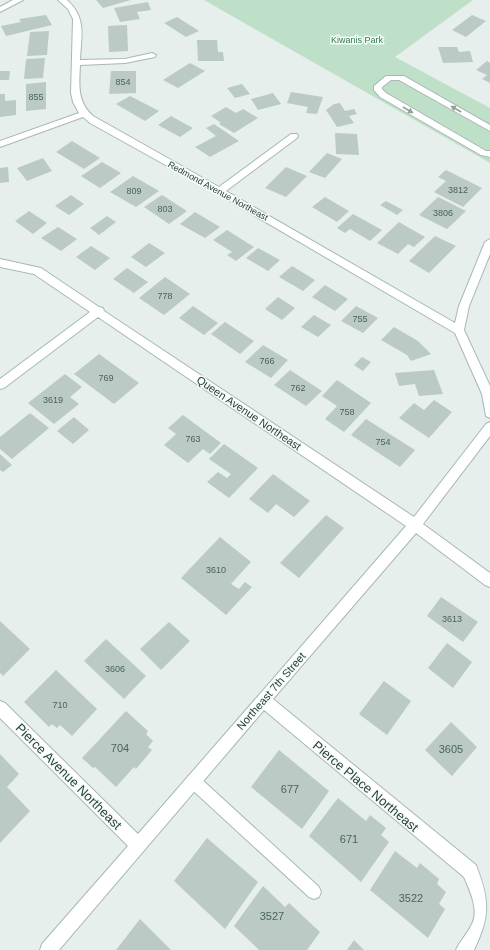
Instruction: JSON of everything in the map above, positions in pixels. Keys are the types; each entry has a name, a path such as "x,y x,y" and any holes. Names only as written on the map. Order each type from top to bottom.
{"street":[{"path":"0,10 19,0"},
{"path":"0,144 84,114 76,100 77,19 71,8 62,0"},
{"path":"76,63 124,61 152,55"},
{"name":"Redmond Avenue Northeast","path":"84,114 93,121 219,191 459,330"},
{"path":"219,191 294,136"},
{"path":"490,242 464,306 459,330 488,394 490,413"},
{"name":"Queen Avenue Northeast","path":"0,263 37,271 99,311 415,525 490,581"},
{"path":"0,385 99,311"},
{"name":"Northeast 7th Street","path":"49,949 415,525 490,427"},
{"name":"Pierce Place Northeast","path":"263,700 470,871 480,892 482,909 480,926 464,950"},
{"name":"Pierce Avenue Northeast","path":"0,708 138,845"}],"lane":[{"path":"490,128 401,78 389,78 378,86 378,90 383,95 484,154 490,154"},
{"path":"194,781 314,892"}],"green space":[{"name":"Kiwanis Park","path":"204,0 473,0 395,57 490,108 490,163"}],"building":[{"path":"96,0 131,0 103,8"},
{"path":"148,2 151,10 137,12 140,19 120,22 114,8"},
{"path":"46,15 52,25 6,36 1,26 21,22 19,19"},
{"path":"472,15 486,21 466,37 452,30"},
{"path":"177,17 199,31 186,37 164,23"},
{"path":"127,25 128,51 109,52 108,26"},
{"path":"49,31 47,55 27,56 30,32"},
{"path":"197,40 217,40 218,52 223,52 224,61 198,61"},
{"path":"438,47 457,47 459,52 470,51 473,62 443,63"},
{"path":"45,58 43,78 24,79 26,59"},
{"path":"487,61 490,63 490,83 482,79 487,75 476,70"},
{"path":"190,63 205,71 178,88 163,80"},
{"path":"0,71 10,71 9,80 0,80"},
{"path":"111,71 136,71 136,93 109,94"},
{"path":"46,82 46,109 26,111 26,84"},
{"path":"242,84 250,94 235,98 227,88"},
{"path":"291,92 323,97 317,114 306,113 308,107 287,103"},
{"path":"273,93 281,104 258,110 251,99"},
{"path":"0,94 5,94 5,101 16,100 16,115 0,117"},
{"path":"130,96 159,111 145,121 116,104"},
{"path":"340,103 345,111 354,109 357,114 349,116 354,123 337,127 326,110 334,104"},
{"path":"226,107 236,113 243,109 258,118 234,133 219,124 221,123 211,116"},
{"path":"171,116 193,128 180,137 158,125"},
{"path":"214,124 239,141 210,157 195,147 216,136 206,128"},
{"path":"335,133 357,134 359,155 336,154"},
{"path":"72,141 100,158 84,169 56,152"},
{"path":"327,153 342,159 325,178 309,172"},
{"path":"43,158 52,171 27,181 17,168"},
{"path":"102,162 121,173 100,188 81,176"},
{"path":"8,167 9,182 0,183 0,168"},
{"path":"286,167 307,176 286,197 265,188"},
{"path":"446,170 482,188 463,207 434,192 446,181 438,177"},
{"path":"133,176 159,191 136,207 110,192"},
{"path":"71,195 84,204 69,215 55,206"},
{"path":"162,195 187,211 169,224 144,207"},
{"path":"325,197 349,211 337,222 312,207"},
{"path":"438,197 466,211 447,229 419,215"},
{"path":"386,201 403,210 397,215 380,205"},
{"path":"29,211 47,223 33,234 15,221"},
{"path":"195,212 220,227 205,238 180,224"},
{"path":"353,214 382,230 370,241 350,229 345,233 337,228"},
{"path":"107,216 116,222 99,235 90,228"},
{"path":"399,222 425,237 414,247 408,244 398,254 377,243"},
{"path":"58,227 77,239 61,251 41,238"},
{"path":"227,230 254,247 236,261 227,255 232,252 213,240"},
{"path":"435,236 456,246 429,273 409,261"},
{"path":"149,243 165,253 146,267 131,257"},
{"path":"91,246 110,258 95,270 76,257"},
{"path":"258,248 280,260 268,271 246,258"},
{"path":"292,266 315,280 303,291 279,277"},
{"path":"127,268 148,282 134,293 113,279"},
{"path":"165,277 190,294 164,315 139,298"},
{"path":"325,285 348,299 335,311 312,297"},
{"path":"278,297 295,308 282,320 265,309"},
{"path":"193,306 218,323 204,335 179,318"},
{"path":"356,306 378,318 363,333 341,321"},
{"path":"314,315 331,325 318,337 301,327"},
{"path":"225,322 254,341 240,354 211,334"},
{"path":"394,327 418,341 431,354 411,361 407,355 381,340"},
{"path":"263,345 288,360 271,378 245,362"},
{"path":"99,354 139,383 114,404 74,374"},
{"path":"362,357 371,362 363,371 354,365"},
{"path":"290,370 322,391 306,406 274,385"},
{"path":"434,370 443,394 419,396 415,384 399,386 395,373"},
{"path":"65,374 82,387 70,397 79,404 54,424 28,403"},
{"path":"337,380 371,403 344,432 325,419 337,406 322,396"},
{"path":"434,400 452,412 429,438 399,418 414,403 424,410"},
{"path":"30,413 49,428 12,459 0,449 0,437"},
{"path":"183,415 221,443 210,454 203,449 188,463 164,445 176,434 168,428"},
{"path":"74,417 89,430 73,444 57,431"},
{"path":"366,419 415,450 400,467 351,435"},
{"path":"224,444 258,468 229,498 207,482 218,472 227,478 231,474 209,459"},
{"path":"0,454 12,465 3,472 0,470"},
{"path":"273,474 310,501 294,517 276,504 268,513 249,499"},
{"path":"326,515 344,528 299,578 280,563"},
{"path":"220,537 251,562 231,584 239,589 245,582 252,587 226,615 181,578"},
{"path":"441,597 478,622 463,642 427,616"},
{"path":"0,621 30,649 3,676 0,673"},
{"path":"169,622 190,641 161,670 140,649"},
{"path":"106,639 146,676 124,699 84,661"},
{"path":"447,643 472,662 453,688 428,668"},
{"path":"56,670 97,709 72,736 60,725 57,728 52,724 49,727 24,702"},
{"path":"384,681 411,701 387,735 359,714"},
{"path":"126,711 148,731 146,734 153,741 148,747 152,750 136,769 134,767 116,787 95,767 93,768 82,758"},
{"path":"451,722 477,747 452,776 425,750"},
{"path":"279,750 329,791 302,829 251,787"},
{"path":"0,754 19,774 7,787 30,811 0,843"},
{"path":"338,798 366,821 370,815 386,828 381,835 389,842 361,882 309,836"},
{"path":"207,838 258,882 225,929 174,881"},
{"path":"395,851 417,868 420,863 439,879 437,884 446,892 439,904 445,909 428,938 370,890"},
{"path":"263,886 285,907 289,903 320,932 307,950 259,950 234,926"},
{"path":"140,919 171,950 116,950"},
{"path":"354,940 364,950 347,950"}]}
